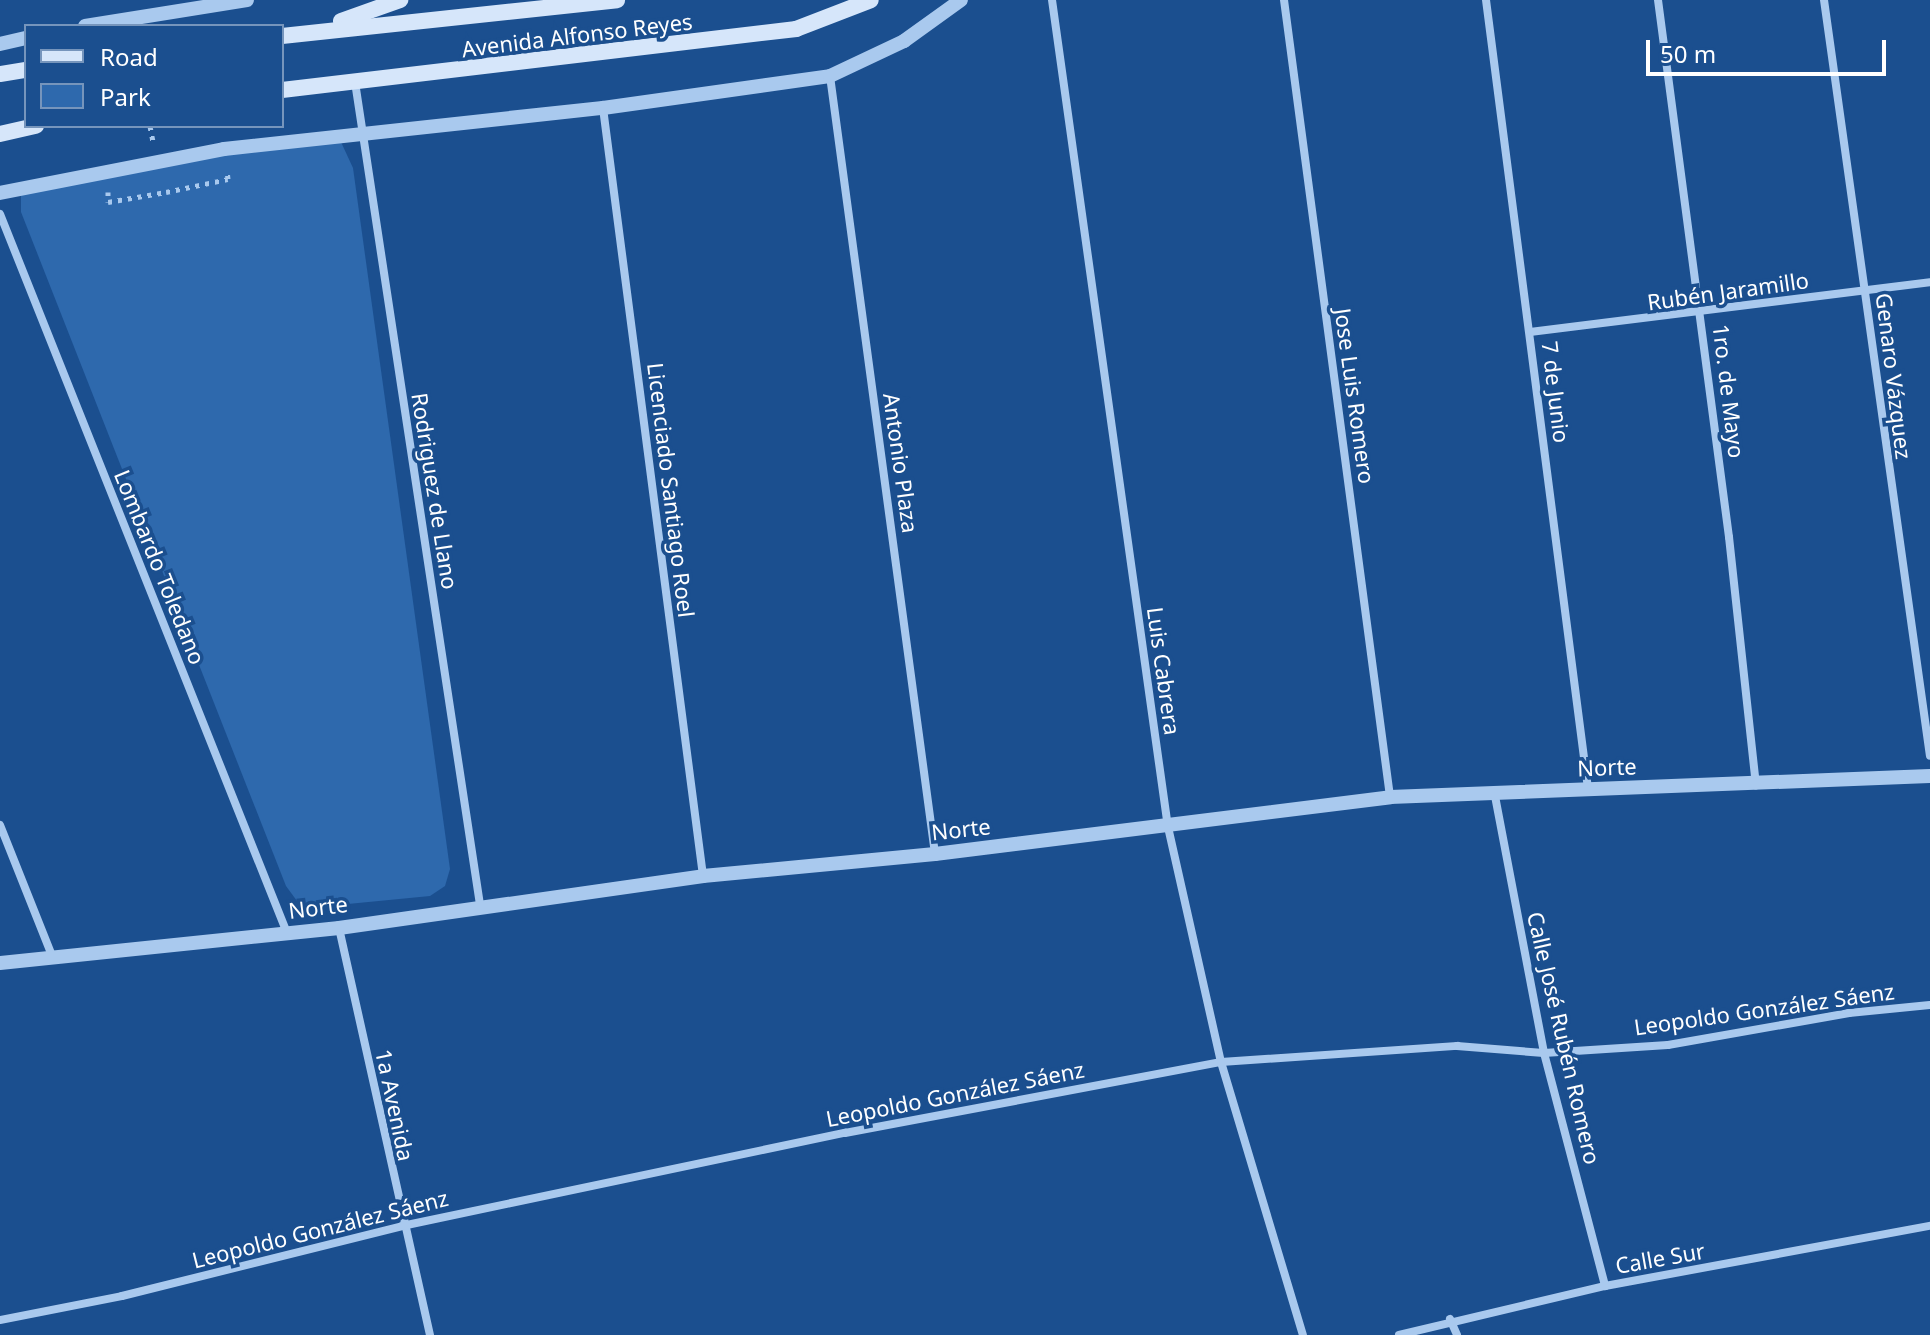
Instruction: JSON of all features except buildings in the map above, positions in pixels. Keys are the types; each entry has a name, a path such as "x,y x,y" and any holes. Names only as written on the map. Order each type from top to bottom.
{"main road":[{"path":"317,30 400,0"},
{"name":"Avenida Alfonso Reyes","path":"284,36 617,0"},
{"name":"Avenida Alfonso Reyes","path":"284,90 796,29 871,0"},
{"path":"0,74 24,70"},
{"path":"0,134 27,128"}],"street":[{"path":"97,24 247,0"},
{"path":"0,193 224,149 603,108 830,76 904,41 961,0"},
{"name":"Luis Cabrera","path":"1052,0 1168,827 1221,1062 1303,1335"},
{"name":"Jose Luis Romero","path":"1284,0 1390,797"},
{"name":"7 de Junio","path":"1486,0 1588,789"},
{"name":"1ro. de Mayo","path":"1658,0 1701,314 1756,787"},
{"name":"Genaro Vázquez","path":"1824,0 1930,756"},
{"path":"0,44 24,38"},
{"name":"Antonio Plaza","path":"830,76 935,854"},
{"name":"Rodriguez de Llano","path":"355,82 480,905"},
{"name":"Licenciado Santiago Roel","path":"603,108 703,876"},
{"name":"Lombardo Toledano","path":"0,214 287,933"},
{"name":"Rubén Jaramillo","path":"1530,332 1701,314 1930,282"},
{"name":"Norte","path":"0,963 339,928 480,905 703,876 935,854 1390,797 1495,796 1588,789 1756,787 1930,776"},
{"name":"Calle José Rubén Romero","path":"1495,796 1544,1053 1605,1286"},
{"path":"0,825 52,956"},
{"name":"1a Avenida","path":"339,928 402,1226 430,1335"},
{"name":"Leopoldo González Sáenz","path":"0,1320 122,1296 402,1226 845,1133 1221,1062 1457,1046 1544,1053 1668,1045 1849,1013 1930,1005"},
{"name":"Calle Sur","path":"1399,1335 1450,1319 1605,1286 1930,1226"},
{"path":"1450,1319 1457,1335"}],"green space":[{"path":"316,138 341,142 353,168 450,869 445,886 430,896 317,907 297,901 286,886 21,212 21,190"}]}
